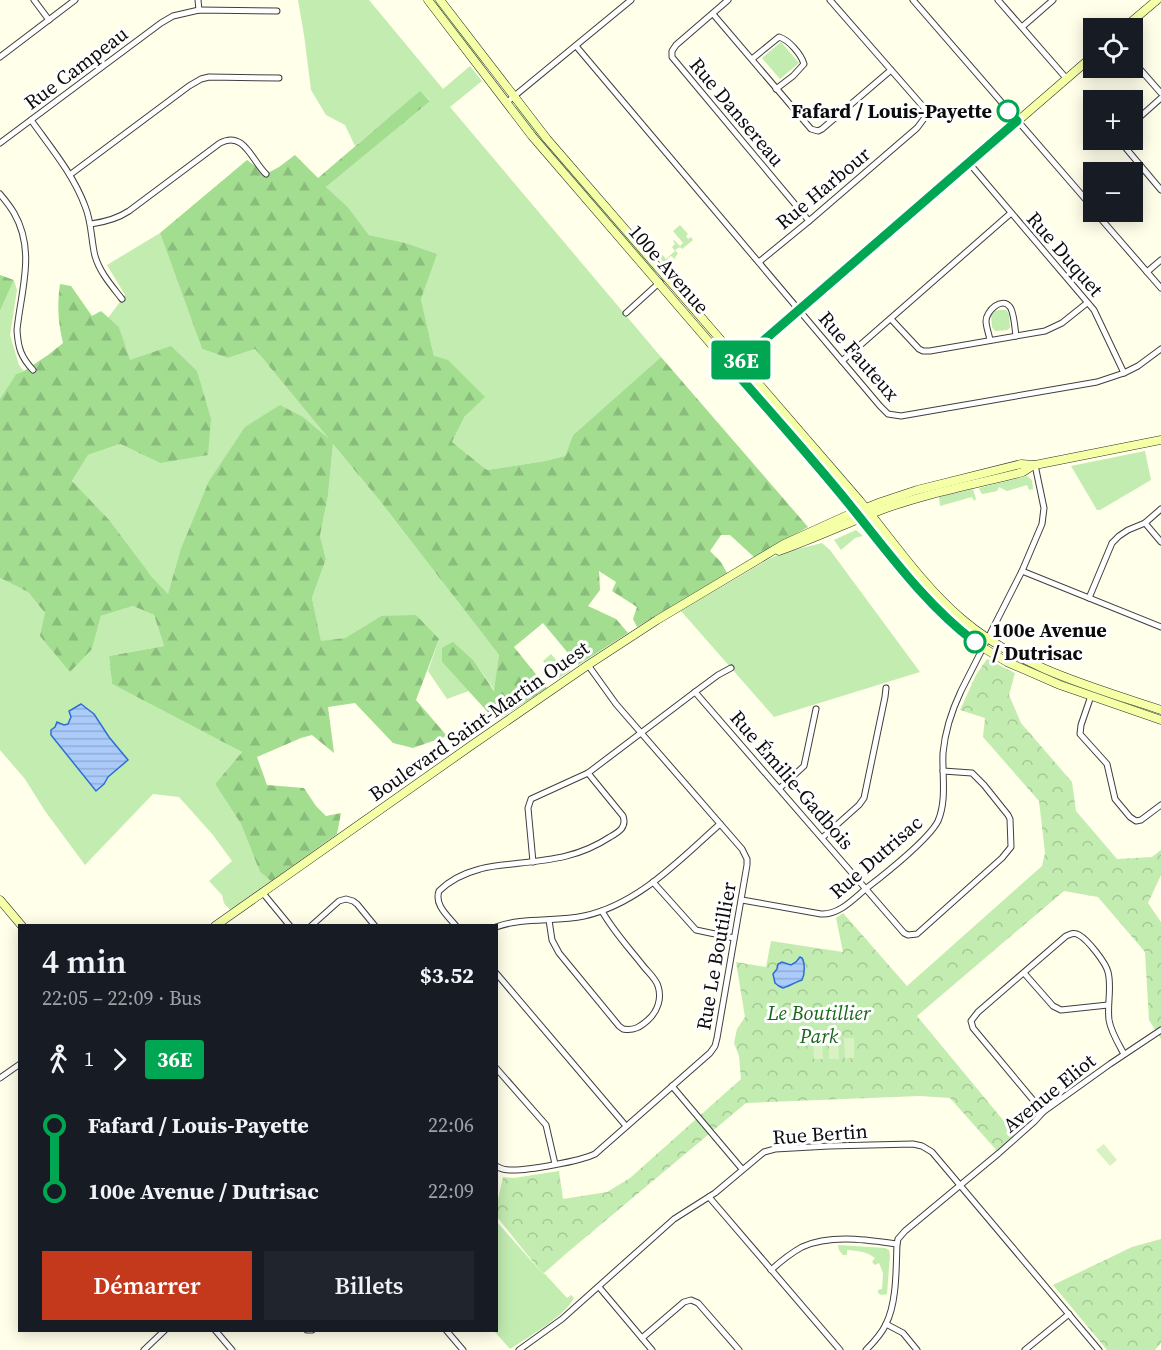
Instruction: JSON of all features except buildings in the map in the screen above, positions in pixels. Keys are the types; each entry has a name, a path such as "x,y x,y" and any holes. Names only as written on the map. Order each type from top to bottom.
{"street":[{"path":"34,0 49,20"},
{"path":"0,57 75,0"},
{"path":"198,0 199,10"},
{"name":"100e Avenue","path":"428,0 544,150 933,605 960,631 1007,662 1091,696 1161,720"},
{"name":"100e Avenue","path":"440,0 552,145 868,511 941,599 987,639 1019,657 1060,675 1161,710"},
{"path":"506,103 631,0"},
{"name":"Rue Dansereau","path":"728,0 676,45 672,51 672,57 809,221"},
{"name":"Rue Harbour","path":"759,262 809,221 926,117 926,110 830,0"},
{"path":"913,0 1083,197"},
{"path":"998,0 1066,78"},
{"path":"1022,27 1053,0"},
{"path":"1136,18 1157,0"},
{"name":"Rue Campeau","path":"0,143 173,15 199,10 277,10"},
{"path":"713,14 811,129 818,131 822,129 891,70"},
{"path":"752,59 779,37 784,38 799,54 804,64 777,88"},
{"name":"Rue Fauteux","path":"576,46 885,412 892,416 938,411 1097,382 1124,374 1147,361 1161,349"},
{"path":"732,368 1083,64"},
{"path":"1143,73 1161,93"},
{"path":"70,174 201,79 279,78"},
{"path":"1143,115 1161,99"},
{"path":"31,120 70,174 91,224 99,267 122,300"},
{"path":"91,224 107,222 129,211 227,140 240,142 266,174"},
{"path":"1127,150 1161,190"},
{"name":"Rue Duquet","path":"969,163 1095,310 1124,374"},
{"path":"0,194 14,213 25,242 26,270 17,330 23,360 33,370"},
{"path":"842,361 1011,213"},
{"path":"1104,222 1161,288"},
{"path":"1147,272 1161,260"},
{"path":"626,313 666,277"},
{"path":"990,340 987,314 1002,303 1011,308 1016,336"},
{"path":"891,319 923,351 1045,331 1062,323 1087,303"},
{"name":"Boulevard Saint-Martin Ouest","path":"218,924 588,665 657,620 790,541 855,512 868,511 1023,472 1035,465 1161,440"},
{"name":"Rue Dutrisac","path":"742,900 827,915 837,912 925,838 935,825 943,805 943,753 949,722 961,691 1034,546 1044,518 1035,465"},
{"path":"1089,598 1112,543 1128,530 1145,523 1161,509"},
{"name":"Boulevard Saint-Martin Ouest","path":"769,554 812,540 861,519 868,511"},
{"path":"1145,523 1161,542"},
{"path":"1022,571 1161,627"},
{"name":"Rue Le Boutillier","path":"498,1167 514,1170 555,1164 591,1155 710,1053 717,1038 742,900 747,859 743,850 607,693 588,665"},
{"path":"534,862 528,808 530,800 588,774 641,732 718,675 731,668"},
{"path":"822,838 864,798 886,688"},
{"name":"Rue Émilie-Gadbois","path":"695,692 904,933 913,936 1010,850 1012,844 1008,814 984,785 972,773 943,771"},
{"path":"1091,696 1081,723 1080,734 1108,766 1112,793 1116,801 1130,817 1138,821 1161,805"},
{"path":"780,788 805,764 816,710"},
{"path":"454,924 438,902 438,894 443,887 480,869 561,858 587,850 600,844 623,827 625,823 623,816 588,774"},
{"path":"498,926 512,923 570,919 602,911 653,882 720,824"},
{"path":"653,882 696,930 734,938"},
{"path":"262,892 288,924"},
{"path":"313,924 339,901 346,899 357,904 373,924"},
{"path":"0,900 20,924"},
{"path":"549,920 552,940 557,950 619,1026 623,1029 636,1029 651,1018 656,1011 659,993 657,983 602,911"},
{"path":"1043,1112 971,1023 975,1015 1066,936 1074,933 1078,935 1096,953 1106,968 1109,979 1109,1021 1124,1054"},
{"path":"1024,973 1053,1006 1060,1010 1108,1005"},
{"path":"498,975 626,1126"},
{"name":"Avenue Eliot","path":"897,1244 905,1231 999,1153 1043,1112 1161,1030"},
{"path":"0,1078 18,1065"},
{"path":"498,1070 546,1125 555,1164"},
{"path":"672,1086 742,1169"},
{"name":"Rue Bertin","path":"519,1350 555,1325 674,1219 709,1197 762,1153 771,1150 829,1146 912,1144 929,1150 1099,1350"},
{"path":"709,1197 840,1350"},
{"path":"771,1270 792,1253 818,1242 841,1239 897,1244 893,1297 886,1324 866,1350"},
{"path":"598,1287 652,1350"},
{"path":"642,1338 684,1302 691,1300 698,1302 739,1350"},
{"path":"1025,1350 1069,1314"},
{"path":"886,1324 903,1333 917,1350"},
{"path":"145,1350 163,1332"},
{"path":"217,1332 232,1350"},
{"path":"448,1332 463,1350"}],"green space":[{"path":"298,0 369,0 443,89 470,66 482,81 450,107 661,357 573,435 565,456 487,470 452,442 465,416 434,356 421,299 436,254 406,243 369,235 348,207 326,187 430,100 420,92 355,146 345,125 326,115 311,90"},
{"path":"432,0 437,0 490,71 471,52"},
{"path":"781,42 799,63 780,79 762,58"},
{"path":"420,91 430,101 326,187 348,207 369,235 406,243 437,254 421,299 434,356 448,360 485,397 465,416 452,442 487,470 565,456 573,435 661,357 808,527 754,557 730,535 721,535 710,551 721,562 727,573 637,627 633,619 637,607 612,591 616,582 599,571 600,590 588,606 616,619 628,633 578,665 543,623 514,647 547,688 496,721 442,662 442,648 453,642 474,661 494,691 499,655 333,444 328,496 320,536 326,559 312,598 321,641 345,638 381,616 416,615 439,639 416,700 447,736 413,748 393,743 355,703 328,707 334,753 312,735 257,757 267,785 304,788 326,816 341,813 337,834 271,881 260,872 241,824 215,784 242,752 112,684 109,656 164,646 154,615 133,606 101,616 92,649 70,672 40,636 45,613 28,592 0,578 0,399 16,374 24,371 63,343 58,314 60,284 71,286 92,316 101,311 119,327 130,360 171,346 197,371 211,419 208,455 160,463 120,444 88,455 72,481 109,520 152,577 168,594 180,551 209,481 245,427 280,405 303,417 329,439 255,349 228,358 202,349 160,233 247,160 266,174 295,155 318,178"},
{"path":"517,106 657,272 654,274 540,142 514,108"},
{"path":"680,225 688,234 686,236 688,239 691,237 693,240 682,249 680,247 675,250 678,254 675,259 671,256 667,259 674,272 676,271 679,275 676,277 650,246 653,244 666,259 675,251 672,247 675,244 674,240 680,246 683,243 673,231"},
{"path":"160,233 202,349 228,358 255,349 333,443 180,551 168,595 72,481 88,455 120,444 160,463 119,327 108,318 125,295 107,265"},
{"path":"0,275 14,280 0,311"},
{"path":"14,280 17,290 10,335 19,365 24,371 16,374 0,399 0,311"},
{"path":"1006,310 1009,314 1010,328 995,331 992,327 991,314"},
{"path":"746,373 820,461 801,444 743,376"},
{"path":"333,444 499,655 495,691 474,661 442,662 469,691 447,699 428,671 439,639 381,616 345,638 321,642 312,598 326,559 320,536 328,496"},
{"path":"1145,451 1151,480 1097,510 1071,466"},
{"path":"1027,476 1032,480 1033,489 1029,490 1027,485 1007,491 999,487 997,491 983,494 979,488"},
{"path":"973,489 976,499 974,501 972,497 940,506 939,497"},
{"path":"856,530 863,536 855,538 841,550 834,540"},
{"path":"822,543 830,550 920,672 774,717 681,611 769,559 782,553"},
{"path":"0,578 28,592 45,613 92,649 101,616 133,606 154,615 164,646 109,656 112,684 242,752 215,784 241,824 260,872 271,881 230,910 224,903 222,895 209,881 232,861 213,835 179,797 153,794 85,865 45,811 25,779 0,750"},
{"path":"551,654 564,669 570,671 559,678 543,661"},
{"name":"Le Boutillier Park","path":"987,659 1015,673 1009,695 1021,723 1072,782 1076,811 1117,859 1152,857 1161,850 1161,875 1148,903 1161,922 1161,1039 1149,1020 1145,952 1098,897 1064,891 917,1016 1017,1137 999,1153 950,1098 920,1096 746,1103 543,1274 498,1218 498,1200 503,1177 514,1178 559,1171 563,1199 607,1192 630,1178 741,1079 739,1056 734,1043 737,1029 745,1017 736,962 766,967 771,941 843,952 836,918 843,913 907,986 1042,866 1045,853 1039,801 983,737 985,718 960,710 976,675"},
{"path":"829,1038 838,1038 839,1059 829,1059"},
{"path":"844,1038 854,1038 854,1058 845,1059"},
{"path":"813,1039 822,1039 823,1059 814,1059"},
{"path":"1104,1144 1117,1160 1110,1166 1096,1150"},
{"path":"498,1223 567,1298 571,1295 574,1298 554,1319 510,1349 495,1332 498,1332"},
{"path":"1161,1239 1161,1343 1155,1350 1107,1350 1053,1285 1132,1247"},
{"path":"838,1245 889,1250 887,1294 878,1293 878,1290 882,1289 883,1273 879,1263 875,1265 872,1262 875,1258 865,1253 847,1250 847,1255 843,1255"}],"water":[{"path":"81,704 94,714 128,760 96,791 51,735 51,730 57,722 68,724 71,717 69,711"},
{"path":"800,957 804,966 802,980 783,988 776,984 773,974 778,964 782,962 791,965"}],"bus line":[{"name":"36E","path":"975,642 928,600 732,368 1017,121 1008,111"}],"place":[{"name":"Fafard / Louis-Payette","path":"1008,111"},
{"name":"100e Avenue / Dutrisac","path":"975,642"}]}
